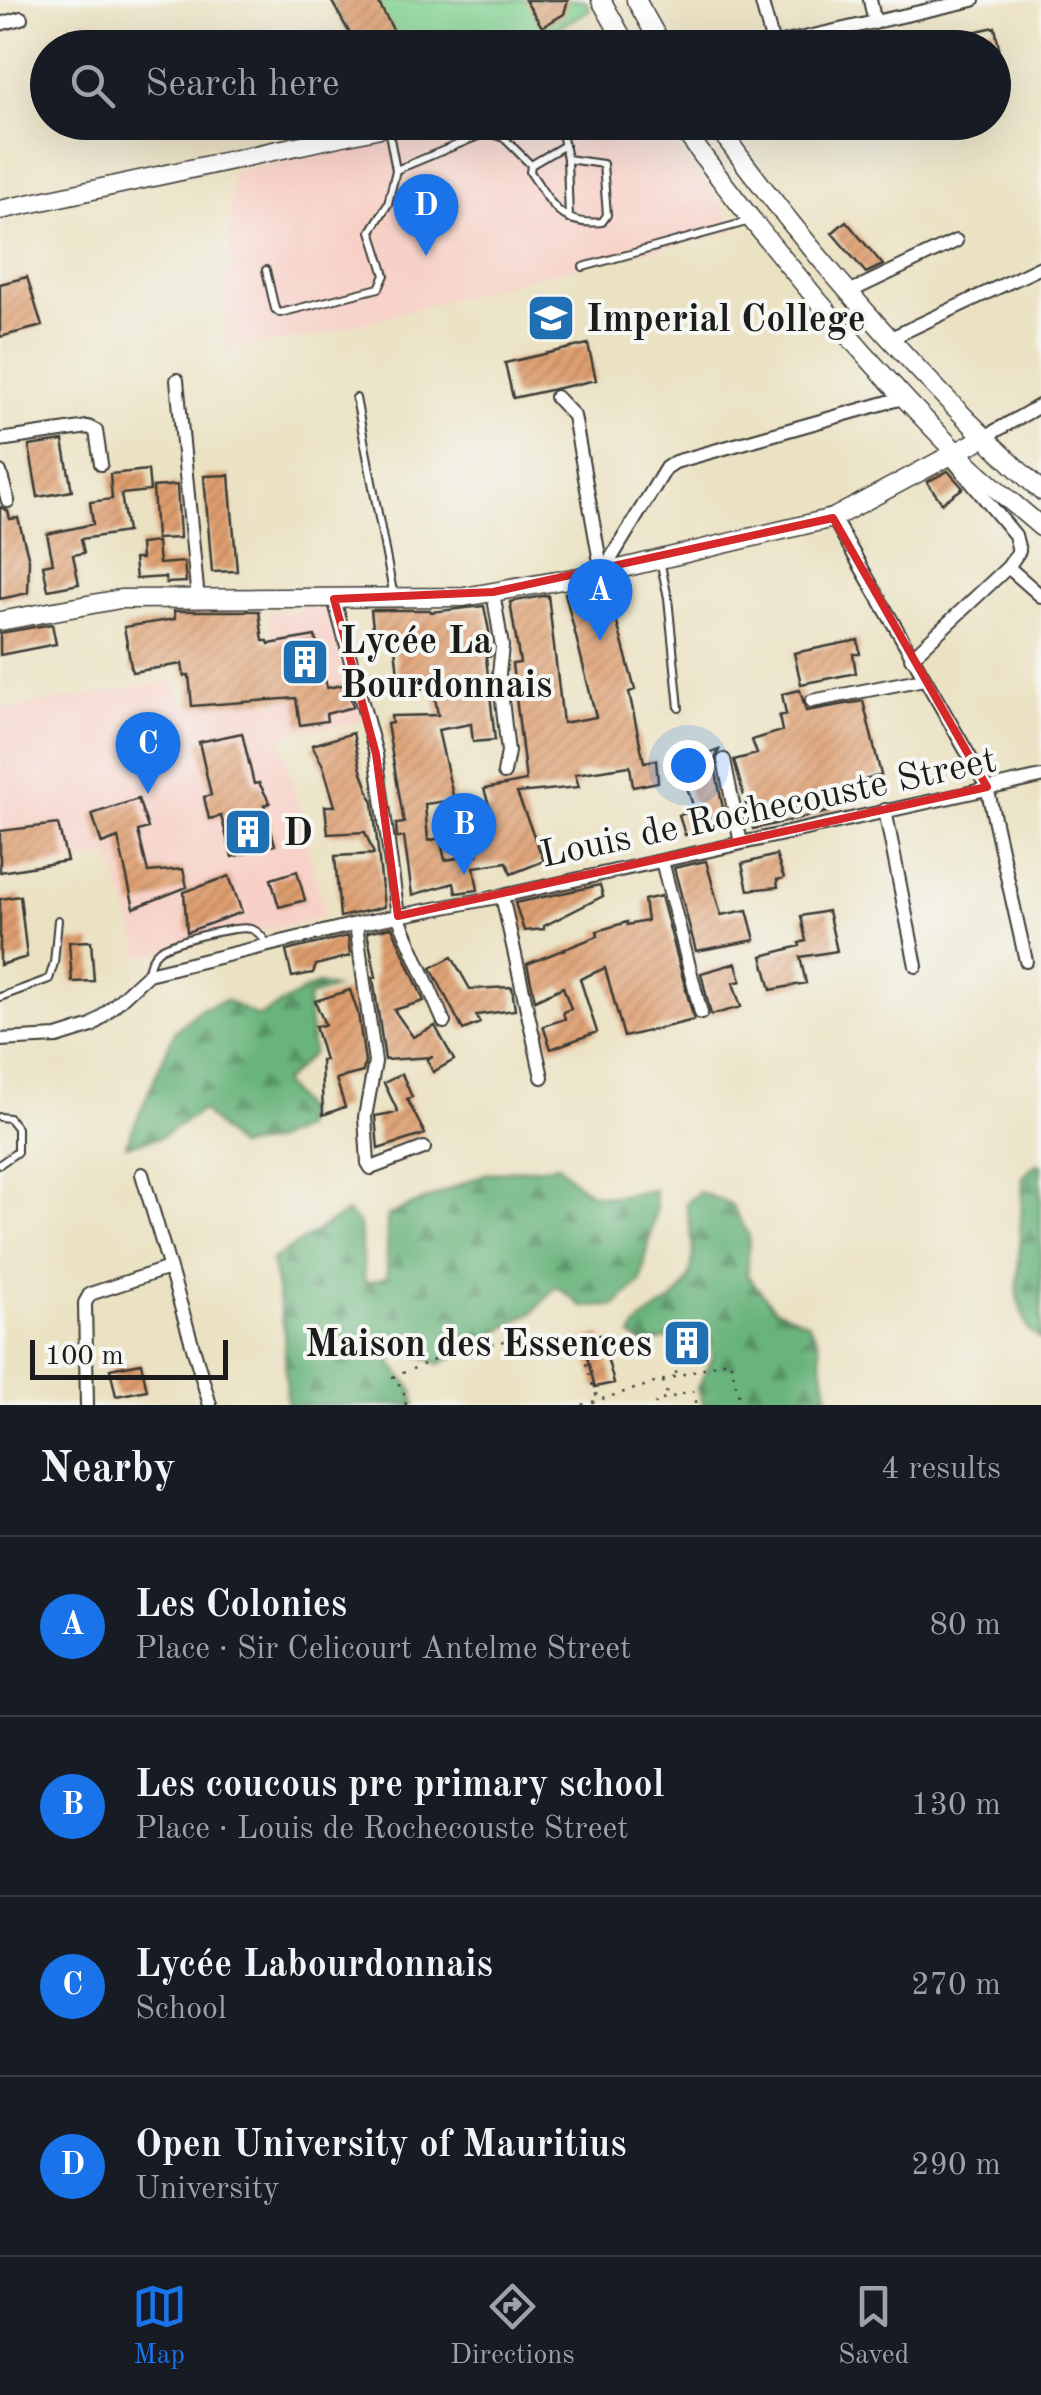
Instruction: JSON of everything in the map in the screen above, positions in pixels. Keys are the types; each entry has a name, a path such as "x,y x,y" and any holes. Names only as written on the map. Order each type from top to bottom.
{"street":[{"path":"601,0 618,30"},
{"path":"636,0 653,30"},
{"path":"761,0 764,30"},
{"path":"870,0 875,23"},
{"path":"842,30 974,0"},
{"path":"0,24 21,18"},
{"path":"0,210 327,140"},
{"path":"691,140 750,221 906,398 1015,536 1019,551 1008,567 912,658"},
{"path":"727,140 765,192 889,339 983,438 1041,492"},
{"path":"850,292 956,241"},
{"path":"889,339 1041,266"},
{"path":"177,380 198,600"},
{"path":"556,396 574,416 602,572"},
{"path":"602,572 666,468 676,462 906,398"},
{"path":"0,621 120,598 464,597 602,572 832,518 1041,405"},
{"path":"0,440 88,426 96,431 101,464"},
{"path":"953,454 1041,527"},
{"path":"0,472 8,502"},
{"path":"832,518 987,786 1026,960"},
{"path":"1008,567 1041,596"},
{"path":"493,592 502,646 499,674 508,752 504,773"},
{"path":"334,598 376,754 398,916 444,1022"},
{"path":"812,701 924,679"},
{"path":"724,760 740,843"},
{"name":"Louis de Rochecouste Street","path":"0,1040 58,1036 92,1026 148,974 356,924 502,896 1041,777"},
{"path":"884,810 916,966"},
{"path":"662,861 702,1013"},
{"path":"502,896 542,1077"},
{"path":"356,924 375,1062 365,1117 368,1162 371,1168 424,1148"},
{"path":"142,1174 210,1405"},
{"path":"87,1405 85,1303 90,1294 169,1268"}],"lane":[{"path":"266,270 274,309 280,313 379,288 385,275 371,232 388,204 396,170 390,140"},
{"path":"396,170 469,140"},
{"path":"506,140 531,165"},
{"path":"564,140 569,220"},
{"path":"531,165 565,145"},
{"path":"531,165 530,172 561,215 583,224 602,222 607,215 602,164 567,159"},
{"path":"583,266 750,221"},
{"path":"356,398 394,598"},
{"path":"660,559 668,598 678,708"},
{"path":"0,997 49,980 58,920"},
{"path":"148,974 151,960 160,948 175,942 246,928 261,935 268,945"},
{"path":"0,1117 9,1118 18,1128 17,1152 0,1164"}],"path":[{"path":"406,1405 403,1388 393,1377 444,1356 513,1340 516,1348 570,1340 581,1348 592,1389 599,1400"},
{"path":"676,1376 678,1348"},
{"path":"582,1405 730,1360 741,1405"},
{"path":"663,1380 668,1398"},
{"path":"656,1405 655,1402 692,1392 696,1405"},
{"path":"675,1396 678,1405"}],"highlighted area":[{"path":"833,518 987,787 398,916 376,754 334,599 493,592"}],"shaded area":[{"path":"391,140 670,140 741,230 533,277 307,338 225,349 232,172"},
{"path":"333,606 364,721 281,734 325,917 142,956 111,856 0,875 0,710 174,681 186,705 283,701 268,612"}],"green space":[{"path":"331,0 585,0 590,9 553,30 348,30"},
{"path":"317,984 334,988 307,998 313,1053 282,1083 304,1110 302,1129 271,1142 237,1147 202,1110 159,1138 126,1145 175,1031 200,1009 226,1000 258,1017"},
{"path":"1036,1164 1041,1165 1041,1340 1028,1330 1017,1296 1023,1177"},
{"path":"558,1165 582,1187 601,1196 654,1190 656,1209 641,1281 615,1306 583,1307 557,1286 533,1312 440,1364 393,1343 390,1361 413,1390 415,1405 287,1405 284,1329 272,1260 347,1212 359,1224 365,1283 387,1278 387,1216 485,1174"},
{"path":"699,1192 731,1204 749,1236 747,1275 775,1309 807,1322 818,1340 829,1405 703,1405 698,1388 712,1357 711,1339 678,1335 645,1345 631,1336 642,1321 678,1295 686,1284 692,1258 686,1203"}],"building":[{"path":"331,0 377,0 393,30 348,30"},
{"path":"525,0 568,0 564,14 542,27"},
{"path":"846,221 883,265 866,273 832,233"},
{"path":"27,277 42,326 0,337 0,284"},
{"path":"588,344 596,380 513,398 505,363"},
{"path":"63,441 72,491 38,497 29,446"},
{"path":"148,470 150,491 121,494 127,532 81,539 84,553 73,555 79,584 48,590 43,565 53,563 47,534 93,524 90,502 112,499 110,474"},
{"path":"948,471 963,488 942,503 927,482"},
{"path":"229,475 237,571 212,572 204,476"},
{"path":"177,485 180,538 156,539 153,487"},
{"path":"0,507 8,511 10,519 18,518 29,560 28,593 0,599"},
{"path":"157,542 159,564 184,562 186,582 166,583 165,577 136,579 134,559 141,559 140,544"},
{"path":"607,585 635,690 629,692 644,762 656,760 658,782 633,787 630,766 575,774 579,787 517,793 544,861 511,874 507,862 474,867 478,890 456,893 454,883 412,895 404,837 397,838 396,824 404,823 387,724 392,723 391,716 438,715 433,685 400,694 394,637 374,637 371,610 431,612 484,606 492,646 491,656 486,657 495,740 473,742 471,724 438,730 454,800 425,804 428,841 440,838 445,860 477,855 465,815 490,808 484,789 526,781 512,664 520,663 510,602 548,595 563,723 596,717 565,593"},
{"path":"174,611 259,611 263,641 269,644 315,636 327,688 347,684 353,707 326,714 327,721 300,725 296,698 192,706 189,675 184,676 182,664 132,672 124,627 175,619"},
{"path":"52,624 56,644 0,655 0,633"},
{"path":"858,640 860,654 853,654 856,673 801,684 794,653"},
{"path":"800,690 806,711 863,701 881,775 857,782 860,793 835,801 836,810 753,829 734,760 757,754 752,740 782,731 779,716 786,714 782,694"},
{"path":"242,733 254,784 259,783 270,803 264,805 275,845 232,857 221,816 209,819 204,797 211,795 199,742"},
{"path":"353,733 373,803 384,907 340,917 335,856 374,854 365,832 328,834 325,806 335,806 312,745"},
{"path":"719,750 714,762 726,824 685,835 679,815 695,811 682,773 700,767 697,758"},
{"path":"138,799 148,828 138,831 148,872 183,869 187,887 134,908 118,838 102,844 92,814"},
{"path":"58,824 67,861 0,872 0,831"},
{"path":"776,855 784,878 777,880 778,887 748,890 742,864"},
{"path":"706,861 721,915 747,910 755,940 696,951 674,868"},
{"path":"297,871 305,900 279,907 271,879"},
{"path":"229,876 242,912 187,932 184,892"},
{"path":"600,885 603,896 544,929 524,931 515,903"},
{"path":"20,896 27,957 0,965 0,899"},
{"path":"661,896 694,1020 624,1037 605,968 580,979 597,1032 551,1049 543,1026 565,1019 563,1012 571,1009 563,987 535,1000 527,964 598,936 597,931 647,921 644,900"},
{"path":"828,911 837,951 800,957 806,983 771,990 762,956 800,946 806,941 801,916"},
{"path":"392,927 424,1001 394,1010 413,1037 435,1026 454,1060 433,1072 427,1060 433,1057 385,1060 367,932"},
{"path":"348,936 350,956 316,965 313,973 292,977 286,951"},
{"path":"91,941 94,981 72,982 69,942"},
{"path":"452,957 470,989 512,987 515,1010 476,1015 480,1023 463,1030 431,968"},
{"path":"736,963 741,981 733,983 741,1007 711,1015 701,973"},
{"path":"350,990 358,1013 363,1072 336,1079 345,1107 323,1115 321,1060 325,1060 315,1026 325,1025 315,1001"},
{"path":"402,1074 412,1097 407,1099 425,1134 378,1149 375,1116 398,1112 384,1083"},
{"path":"601,1335 614,1383 595,1387 582,1339"},
{"path":"141,1363 147,1390 116,1396 110,1369"}],"place":[{"name":"Open University of Mauritius","path":"426,256"},
{"name":"Imperial College","path":"551,318"},
{"name":"Les Colonies","path":"600,641"},
{"name":"Lycée La Bourdonnais","path":"305,662"},
{"name":"Lycée Labourdonnais","path":"148,794"},
{"name":"D","path":"248,832"},
{"name":"Les coucous pre primary school","path":"464,875"},
{"name":"Maison des Essences","path":"687,1343"}]}
